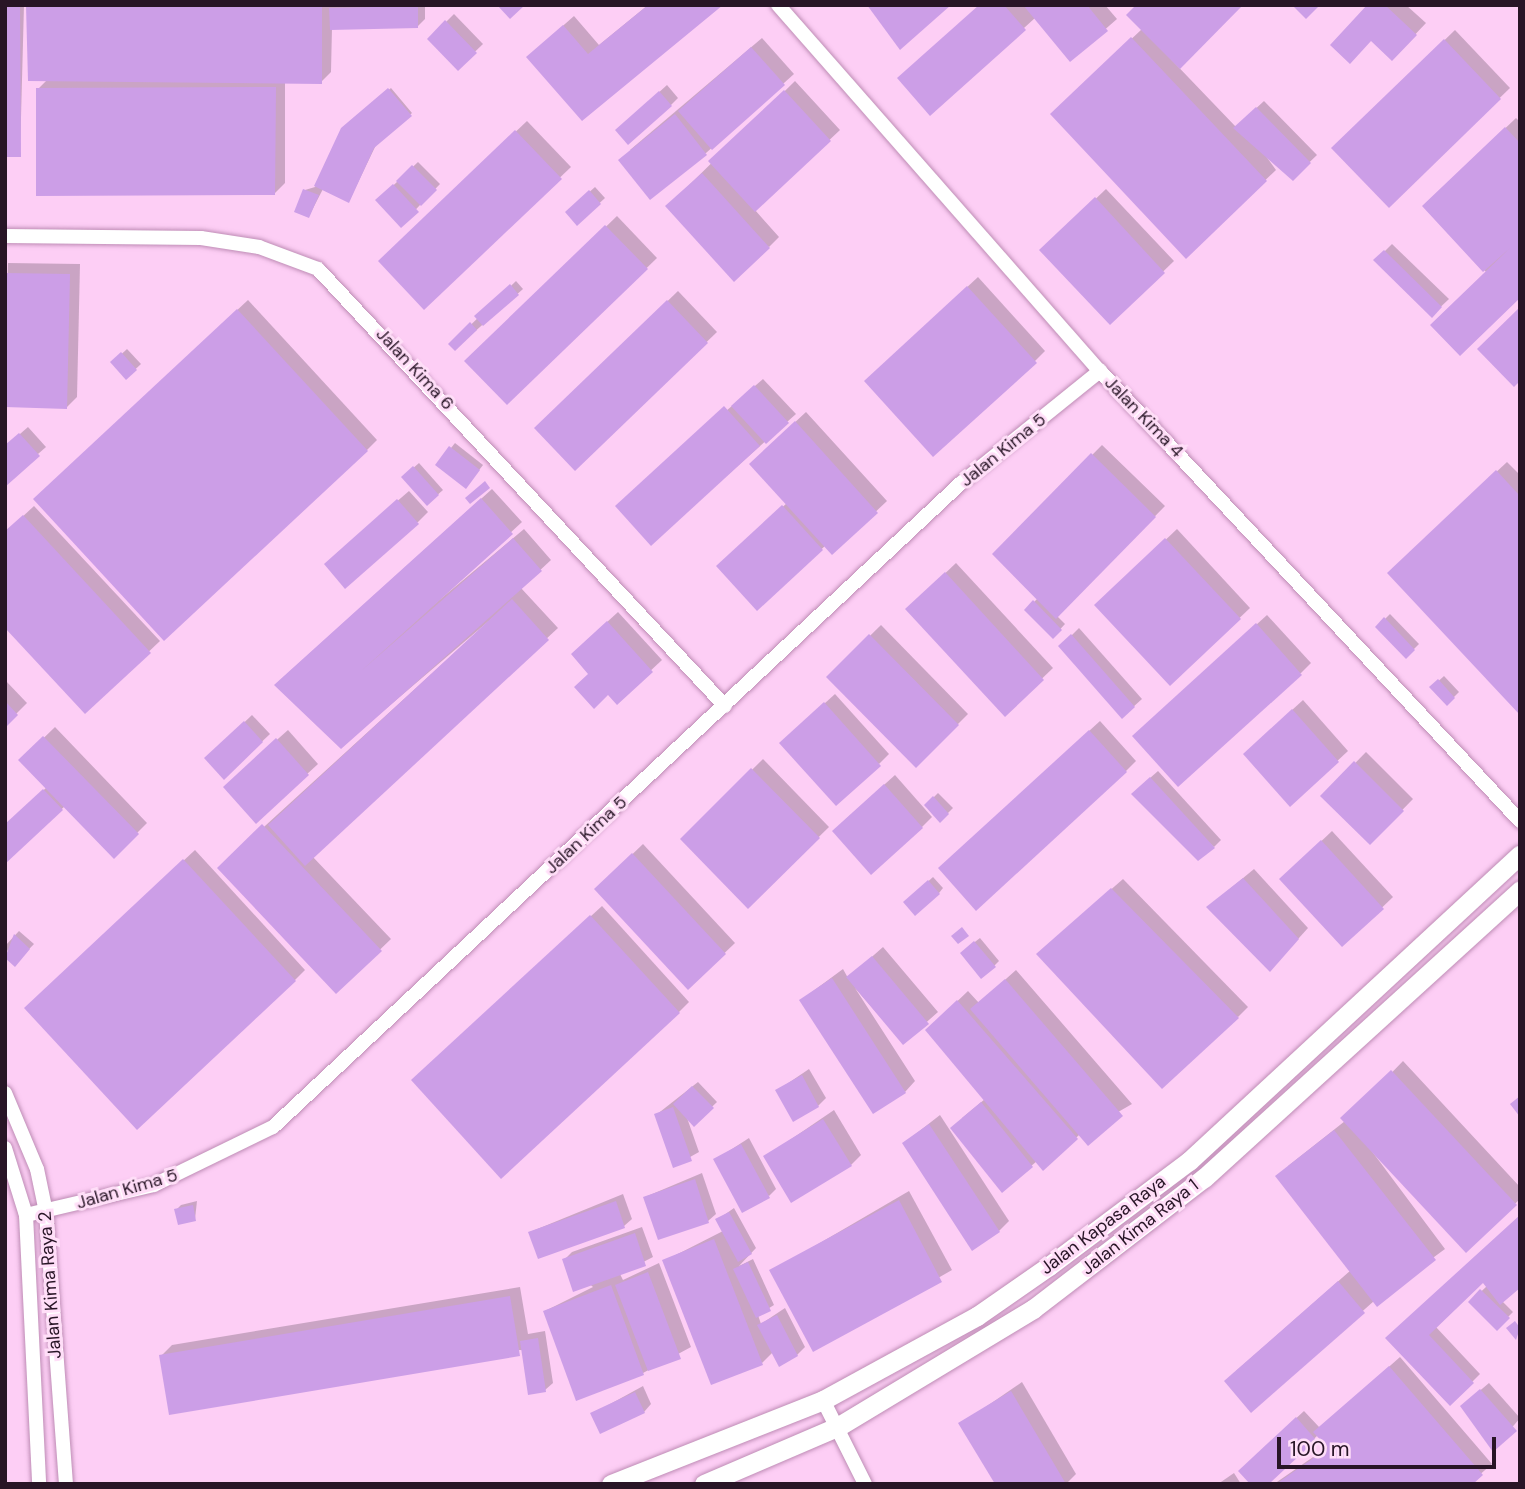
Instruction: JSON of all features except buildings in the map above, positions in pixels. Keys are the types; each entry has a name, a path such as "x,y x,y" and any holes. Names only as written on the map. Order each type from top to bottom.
{"main road":[{"name":"Jalan Kapasa Raya","path":"611,1484 823,1400 977,1316 1179,1168 1520,855"},
{"name":"Jalan Kima Raya 1","path":"704,1484 839,1426 1033,1309 1152,1221 1520,890"}],"street":[{"name":"Jalan Kima 4","path":"778,5 1100,371 1520,821"},
{"name":"Jalan Kima 6","path":"5,236 201,238 258,247 318,269 725,706"},
{"name":"Jalan Kima 5","path":"26,1215 46,1212 189,1171 273,1127 961,483 1100,371"},
{"name":"Jalan Kima Raya 2","path":"5,1093 37,1169 46,1212 66,1484"},
{"name":"Jalan Kima Raya 2","path":"5,1148 26,1215 38,1484"},
{"path":"823,1400 839,1426 864,1484"}],"shaded area":[{"path":"5,5 1520,5 1520,1484 5,1484"}]}
